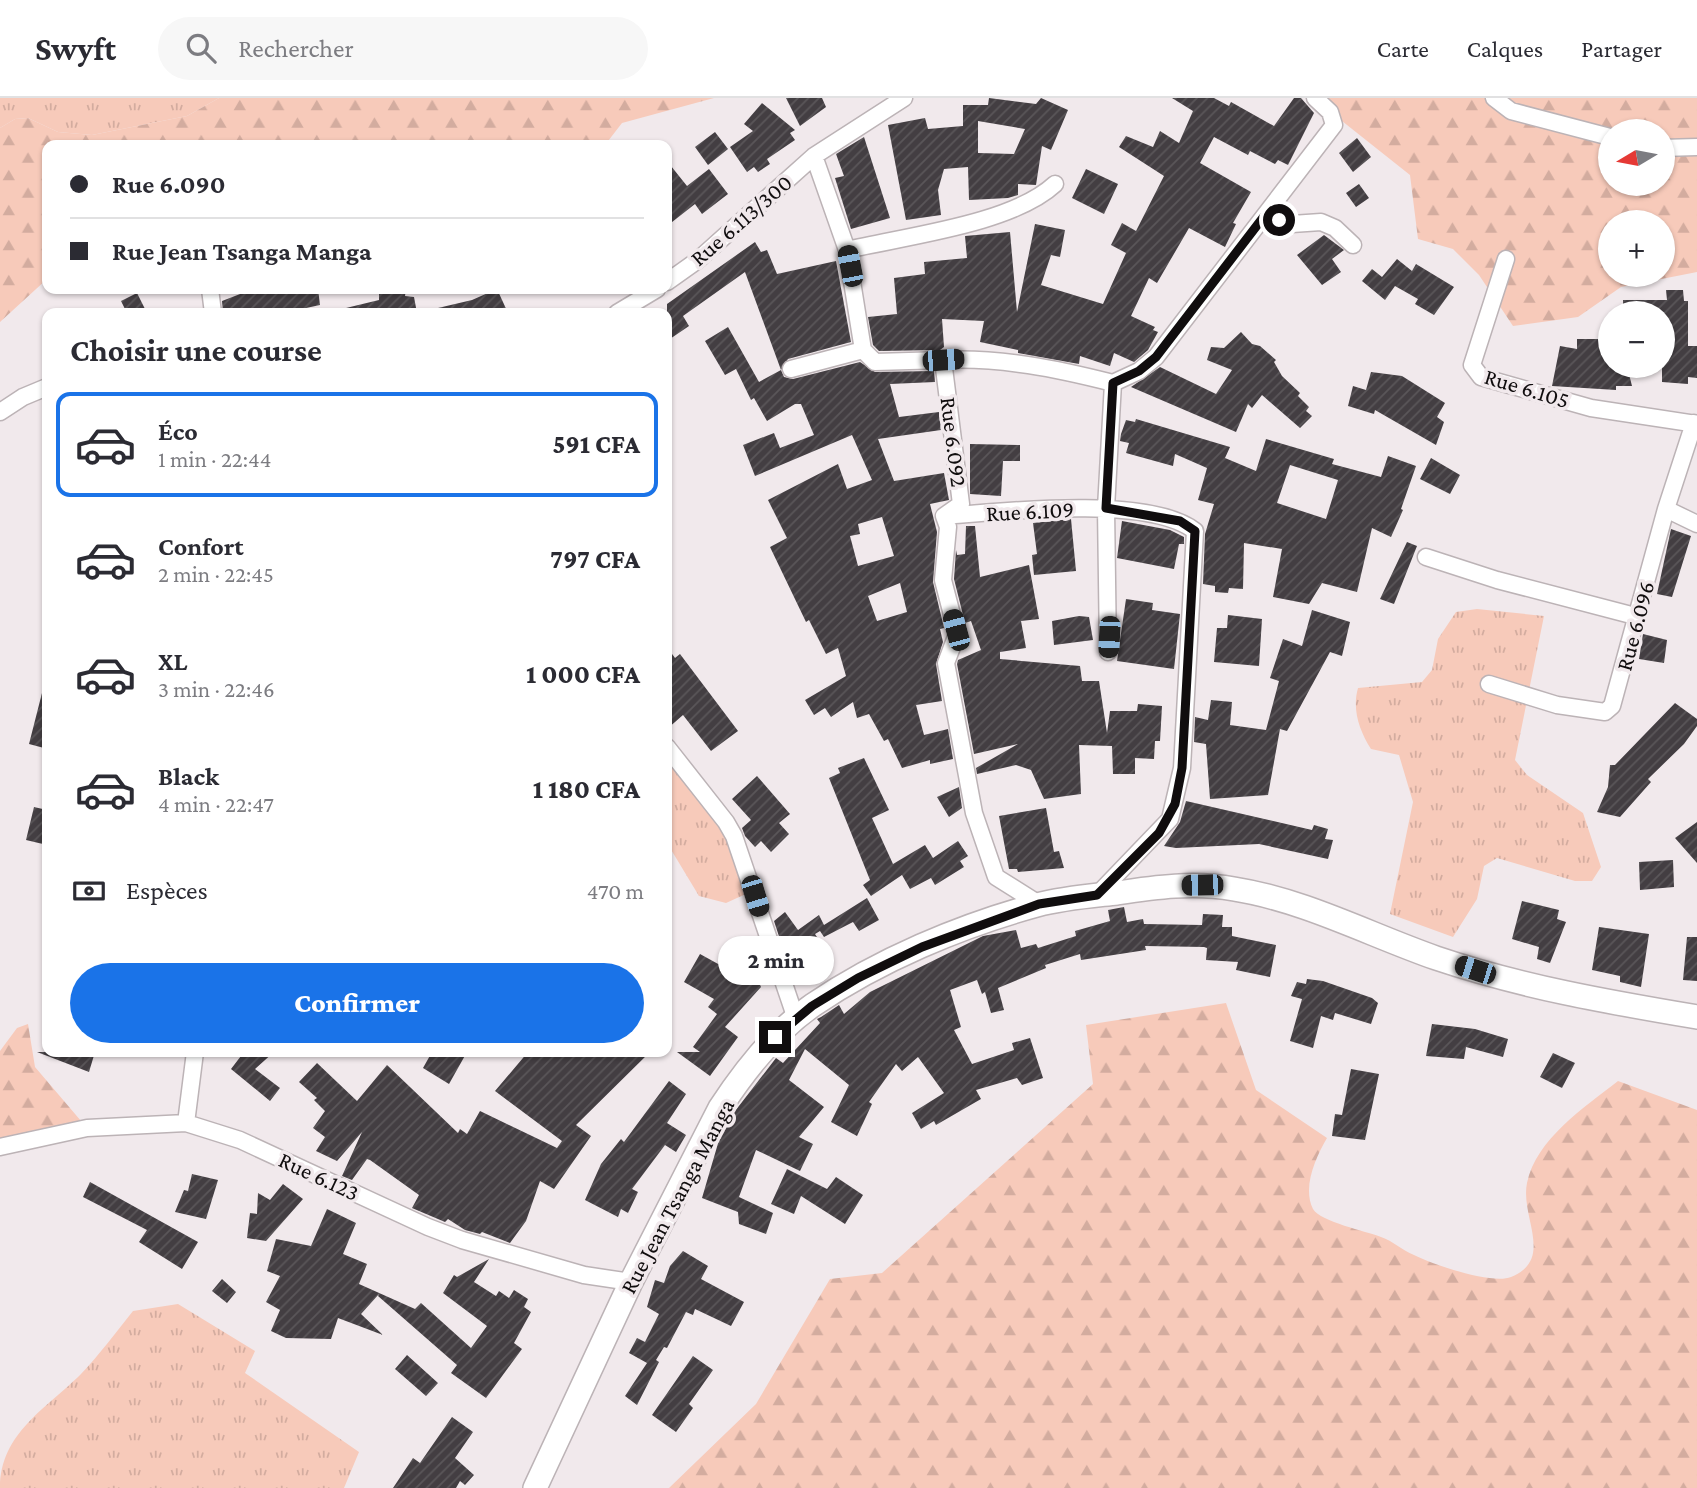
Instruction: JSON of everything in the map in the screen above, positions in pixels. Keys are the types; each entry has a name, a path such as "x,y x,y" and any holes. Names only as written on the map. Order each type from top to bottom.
{"street":[{"name":"Rue 6.113/300","path":"672,278 698,260 814,156 904,98"},
{"path":"814,156 847,250 863,350 876,362 971,358 1062,370 1113,383 1139,371 1156,357 1334,125 1330,112 1315,98"},
{"path":"1494,98 1511,111 1598,134"},
{"path":"1675,148 1697,147"},
{"path":"847,250 1008,214 1043,196 1055,184"},
{"path":"1265,215 1292,224 1321,222 1335,228 1353,245"},
{"name":"Rue 6.105","path":"1506,259 1472,365 1475,372 1481,377 1591,408 1696,423"},
{"path":"625,308 649,294"},
{"path":"791,369 863,350"},
{"name":"Rue 6.092","path":"943,360 961,504 944,516 948,527 943,580 957,634 946,663 974,813 996,877 1039,904"},
{"path":"1108,652 1106,508 1113,383"},
{"path":"0,412 23,397 42,389"},
{"name":"Rue 6.096","path":"1489,684 1557,705 1605,712 1612,706 1666,509 1696,423"},
{"name":"Rue 6.109","path":"944,516 1044,508 1106,508 1180,521 1195,531 1182,768 1175,804 1159,833 1097,895"},
{"path":"1666,509 1697,524"},
{"path":"1426,557 1496,580 1635,616"},
{"path":"672,753 734,836 796,1019"},
{"name":"Rue Jean Tsanga Manga","path":"534,1488 631,1282 720,1108 775,1037 812,1006 858,978 922,947 1039,904 1168,886 1237,889 1348,922 1475,970 1556,993 1697,1017"},
{"path":"186,1123 193,1057"},
{"name":"Rue 6.123","path":"0,1147 87,1128 186,1123 240,1140 428,1227 462,1240 584,1275 631,1282"}],"green space":[{"path":"0,98 219,98 187,116 92,135 58,132 28,118 15,119 0,128"},
{"path":"219,98 714,98 622,123 609,140 42,140 42,284 0,322 0,128 15,119 28,118 58,132 92,135 187,116"},
{"path":"1313,98 1697,98 1697,272 1675,276 1675,210 1598,210 1598,287 1621,287 1578,317 1513,326 1479,275 1453,249 1418,239 1410,175"},
{"path":"1477,609 1544,616 1515,760 1527,775 1583,813 1601,867 1592,881 1575,881 1497,858 1484,866 1477,899 1453,937 1390,914 1413,802 1399,755 1371,749 1367,742 1358,719 1356,696 1358,688 1422,682 1432,670 1438,639 1456,612"},
{"path":"672,760 725,827 748,893 726,903 699,896 672,851"},
{"path":"1226,1003 1256,1090 1327,1138 1315,1163 1310,1182 1313,1209 1325,1218 1385,1239 1423,1259 1477,1276 1502,1279 1511,1277 1524,1269 1531,1260 1534,1248 1526,1196 1532,1167 1540,1152 1563,1125 1618,1081 1697,1110 1697,1488 669,1488 756,1404 830,1279 882,1273 1093,1084 1086,1025"},
{"path":"28,1024 35,1067 87,1128 0,1147 0,1051 17,1028"},
{"path":"178,1304 255,1351 245,1373 359,1452 344,1488 0,1488 2,1469 17,1437 40,1411 81,1374 133,1311"}],"building":[{"path":"786,98 822,98 826,107 800,126"},
{"path":"989,98 1036,104 1041,98 1068,110 1051,150 1042,146 1036,185 1018,184 1018,195 1008,198 969,200 968,167 944,169 938,190 941,215 906,220 888,125 925,118 928,129 963,126 963,105 988,105","holes":["978,121 1025,129 1014,154 978,153"]},
{"path":"1172,98 1214,98 1229,106 1231,102 1274,126 1294,98 1301,98 1314,113 1288,165 1278,160 1275,164 1250,151 1248,155 1214,137 1200,163 1251,192 1233,223 1236,224 1225,247 1189,228 1157,283 1149,278 1131,316 1155,327 1153,330 1158,332 1148,350 1134,362 1114,353 1110,366 1080,356 1079,364 1018,353 1018,350 980,342 984,321 942,319 944,347 940,350 879,351 873,345 868,317 897,314 894,278 925,274 924,262 967,258 965,236 1010,232 1017,312 1035,224 1065,230 1060,257 1051,255 1041,285 1103,304 1126,253 1111,245 1122,223 1136,231 1164,176 1119,147 1126,136 1153,147 1160,131 1179,143 1193,111"},
{"path":"762,103 795,130 790,133 795,140 767,159 770,164 758,172 754,167 747,172 730,147 753,131 744,124"},
{"path":"715,132 728,149 708,165 695,147"},
{"path":"864,137 890,218 851,229 835,178 844,176 836,154"},
{"path":"1357,138 1371,157 1353,172 1339,153"},
{"path":"672,167 687,186 709,169 728,194 702,214 695,204 672,222"},
{"path":"1086,169 1118,184 1104,214 1072,198"},
{"path":"1359,184 1369,198 1356,207 1346,193"},
{"path":"1324,235 1344,250 1332,259 1341,272 1322,285 1297,255"},
{"path":"755,242 761,252 767,250 777,274 836,261 851,342 788,359 781,370 745,272 683,316 689,326 672,338 672,308 667,308 667,304"},
{"path":"1397,259 1412,271 1416,264 1454,287 1434,315 1415,304 1418,299 1395,286 1385,300 1362,281 1372,269 1382,277"},
{"path":"1666,290 1683,290 1684,301 1688,301 1688,346 1697,346 1697,378 1688,377 1688,384 1662,382 1662,378 1675,378 1675,301 1623,301 1667,300"},
{"path":"138,294 144,308 124,308 121,301"},
{"path":"240,294 319,294 320,305 306,308 223,308 222,301"},
{"path":"379,294 405,294 414,297 416,308 346,308 379,300"},
{"path":"486,294 499,294 506,308 438,308"},
{"path":"728,327 759,382 781,370 784,377 793,379 860,362 875,372 934,371 935,382 890,384 899,417 939,412 941,430 878,439 894,481 944,473 949,500 930,504 937,532 933,582 944,628 940,629 943,642 936,664 942,701 916,705 924,735 948,729 953,759 930,764 930,760 902,768 888,739 884,741 869,714 857,718 853,702 831,717 825,708 814,715 805,700 846,676 838,648 826,654 809,620 806,622 770,547 787,538 768,500 838,464 847,489 872,480 852,435 755,476 743,445 774,433 780,448 814,435 801,404 795,404 767,421 754,398 751,400 736,369 725,375 705,341","holes":["882,517 894,556 858,566 850,536 860,534 858,524","900,583 907,612 877,621 868,596"]},
{"path":"1241,332 1252,344 1260,346 1276,360 1274,362 1282,376 1300,393 1298,396 1309,407 1306,411 1312,416 1300,428 1262,395 1252,408 1248,404 1236,432 1131,387 1160,367 1216,394 1232,370 1207,360 1211,347 1224,348"},
{"path":"1577,339 1598,339 1598,378 1630,378 1632,386 1616,386 1616,390 1552,386 1560,346 1577,349"},
{"path":"1371,372 1402,376 1445,403 1437,417 1444,422 1436,445 1375,410 1374,414 1348,406 1353,386 1366,390"},
{"path":"1136,419 1230,447 1225,458 1256,471 1266,439 1334,459 1332,464 1381,477 1388,456 1416,466 1401,509 1403,510 1391,537 1372,528 1357,592 1322,583 1309,604 1273,597 1282,549 1244,543 1243,589 1229,588 1228,593 1215,592 1215,586 1203,584 1205,534 1214,504 1198,500 1207,468 1175,454 1173,466 1126,453 1129,443 1120,441 1121,434 1126,420 1135,422","holes":["1290,465 1338,480 1326,519 1277,503"]},
{"path":"970,444 1020,445 1020,461 1003,461 1001,496 970,494"},
{"path":"1431,458 1460,475 1450,494 1420,479"},
{"path":"1071,519 1076,571 1034,575 1032,555 1037,554 1033,523"},
{"path":"1122,521 1170,530 1184,537 1184,544 1179,544 1174,569 1117,558"},
{"path":"966,526 975,526 980,577 1029,565 1039,619 1021,621 1026,648 1000,652 1000,659 1080,666 1082,681 1099,681 1107,733 1110,711 1137,711 1138,704 1162,706 1160,741 1155,741 1154,759 1135,758 1135,774 1113,774 1112,746 1079,745 1081,794 1044,799 1031,770 1016,765 977,774 976,768 1018,744 974,754 957,664 958,660 981,650 971,621 965,623 954,579 956,550 957,555 965,554"},
{"path":"1671,529 1691,536 1672,597 1657,594"},
{"path":"1407,542 1417,546 1394,604 1380,599"},
{"path":"1126,599 1153,603 1152,610 1180,614 1174,669 1117,661"},
{"path":"1312,610 1350,622 1342,656 1330,652 1287,731 1280,729 1268,795 1210,799 1206,744 1194,742 1195,717 1208,720 1211,700 1232,702 1230,725 1266,730 1279,681 1270,678 1283,639 1302,646"},
{"path":"1228,615 1262,619 1259,666 1214,662 1217,628 1227,628"},
{"path":"1089,617 1093,640 1054,645 1052,621"},
{"path":"1643,634 1667,640 1664,663 1639,659"},
{"path":"672,654 675,658 680,654 738,731 711,751 683,715 672,725"},
{"path":"42,693 42,747 29,744"},
{"path":"1675,703 1697,719 1697,726 1684,744 1648,779 1651,782 1620,817 1597,812 1608,787 1610,765 1615,765"},
{"path":"864,758 889,810 872,818 893,864 925,845 933,858 958,841 968,856 960,861 964,867 935,885 931,878 910,889 902,875 871,896 863,885 870,880 829,778 840,773 838,768"},
{"path":"757,776 790,814 779,823 789,834 771,852 761,841 755,847 745,836 742,828 751,820 732,799"},
{"path":"959,787 962,808 949,817 937,797"},
{"path":"1186,801 1312,830 1314,825 1328,829 1325,839 1333,840 1328,859 1259,844 1176,848 1164,846 1180,822"},
{"path":"34,807 42,809 42,844 26,840"},
{"path":"1046,808 1054,852 1059,851 1064,868 1018,872 1017,869 1009,869 999,816"},
{"path":"1697,822 1697,863 1675,838"},
{"path":"1673,860 1674,887 1640,890 1639,862"},
{"path":"867,898 879,920 859,931 853,922 824,937 820,931 815,934 822,945 818,948 820,951 806,962 803,958 789,967 774,921 785,912 798,930 819,915 824,925"},
{"path":"1522,901 1559,910 1557,919 1566,922 1550,963 1537,959 1539,947 1512,939"},
{"path":"1124,907 1127,922 1143,919 1144,924 1202,925 1203,914 1223,915 1222,927 1232,927 1232,936 1276,945 1270,977 1236,970 1238,962 1206,960 1207,948 1204,947 1145,946 1146,950 1081,960 1080,954 1045,965 1046,968 998,988 1004,1010 991,1013 985,992 982,994 977,980 950,990 961,1027 954,1030 972,1064 1014,1050 1012,1043 1030,1038 1043,1078 1022,1085 1017,1078 976,1090 981,1099 936,1125 934,1121 921,1129 912,1113 944,1093 918,1057 902,1071 896,1064 869,1102 872,1104 857,1136 831,1122 849,1085 805,1049 789,1080 824,1107 799,1137 813,1144 800,1171 756,1150 739,1197 773,1213 766,1234 739,1224 738,1212 702,1198 719,1140 732,1115 776,1058 783,1063 820,1023 817,1019 839,1005 844,1014 870,992 983,936 1016,930 1021,948 1036,944 1038,948 1076,936 1075,931 1110,921 1108,910"},
{"path":"1599,927 1649,934 1641,987 1620,982 1620,976 1592,970"},
{"path":"1687,937 1697,937 1697,981 1683,980"},
{"path":"700,954 729,970 746,984 755,973 761,987 725,1027 738,1037 710,1076 677,1052 700,1052 693,1047 717,1014 708,1007 714,999 684,982"},
{"path":"1307,979 1323,981 1372,998 1378,1003 1371,1024 1335,1013 1333,1020 1321,1016 1313,1048 1290,1041 1302,999 1291,996 1297,982 1306,984"},
{"path":"1432,1024 1475,1029 1508,1039 1503,1057 1466,1047 1464,1059 1426,1056"},
{"path":"1553,1053 1575,1063 1562,1088 1540,1077"},
{"path":"50,1057 94,1057 89,1072"},
{"path":"240,1057 268,1057 255,1069 280,1088 270,1101 231,1069"},
{"path":"429,1057 464,1057 449,1084 423,1068"},
{"path":"524,1057 645,1057 576,1125 591,1136 554,1189 540,1181 526,1221 510,1243 482,1232 480,1234 465,1230 448,1219 445,1222 412,1208 419,1195 370,1160 367,1159 352,1180 342,1176 362,1132 337,1161 316,1151 325,1137 313,1128 325,1111 314,1100 317,1098 299,1082 317,1063 357,1101 387,1065 458,1133 460,1129 467,1134 480,1111 557,1148 562,1141 495,1091"},
{"path":"1351,1069 1379,1074 1365,1140 1332,1136 1335,1114 1342,1115"},
{"path":"669,1081 686,1094 667,1123 686,1135 676,1152 665,1145 632,1189 638,1192 628,1213 621,1209 618,1217 585,1200 601,1164 621,1139 624,1142"},
{"path":"787,1169 827,1189 836,1177 863,1195 845,1224 801,1196 794,1214 771,1204"},
{"path":"192,1174 218,1180 206,1219 175,1212 184,1190 188,1191"},
{"path":"90,1182 198,1242 182,1269 139,1242 147,1230 83,1197"},
{"path":"283,1184 303,1199 266,1241 247,1238 250,1213 257,1214 258,1193 270,1200"},
{"path":"327,1209 356,1223 343,1254 367,1264 359,1284 415,1309 421,1303 471,1348 487,1326 443,1293 454,1275 457,1277 489,1259 474,1282 496,1296 499,1291 509,1298 514,1290 528,1299 524,1307 531,1312 514,1343 522,1349 486,1398 451,1373 457,1365 378,1296 379,1294 361,1314 383,1335 338,1318 331,1339 286,1338 271,1331 280,1310 266,1302 280,1276 267,1271 276,1239 311,1246"},
{"path":"683,1251 708,1266 701,1279 744,1302 731,1326 695,1309 693,1315 686,1312 667,1348 664,1347 656,1360 659,1362 637,1405 625,1396 647,1363 629,1353 637,1338 645,1342 659,1314 647,1307 655,1280 664,1283 670,1266"},
{"path":"222,1279 236,1292 227,1303 212,1291"},
{"path":"407,1355 438,1383 426,1396 395,1369"},
{"path":"693,1356 713,1370 689,1404 693,1408 676,1432 652,1415"},
{"path":"452,1417 473,1432 455,1458 474,1475 465,1485 460,1481 456,1488 393,1488 413,1458 420,1463"}],"route":[{"path":"775,1037 812,1006 858,978 922,947 1039,904 1097,895 1170,819 1182,768 1195,531 1180,521 1106,508 1113,383 1139,371 1156,357 1265,215 1279,220"}]}
